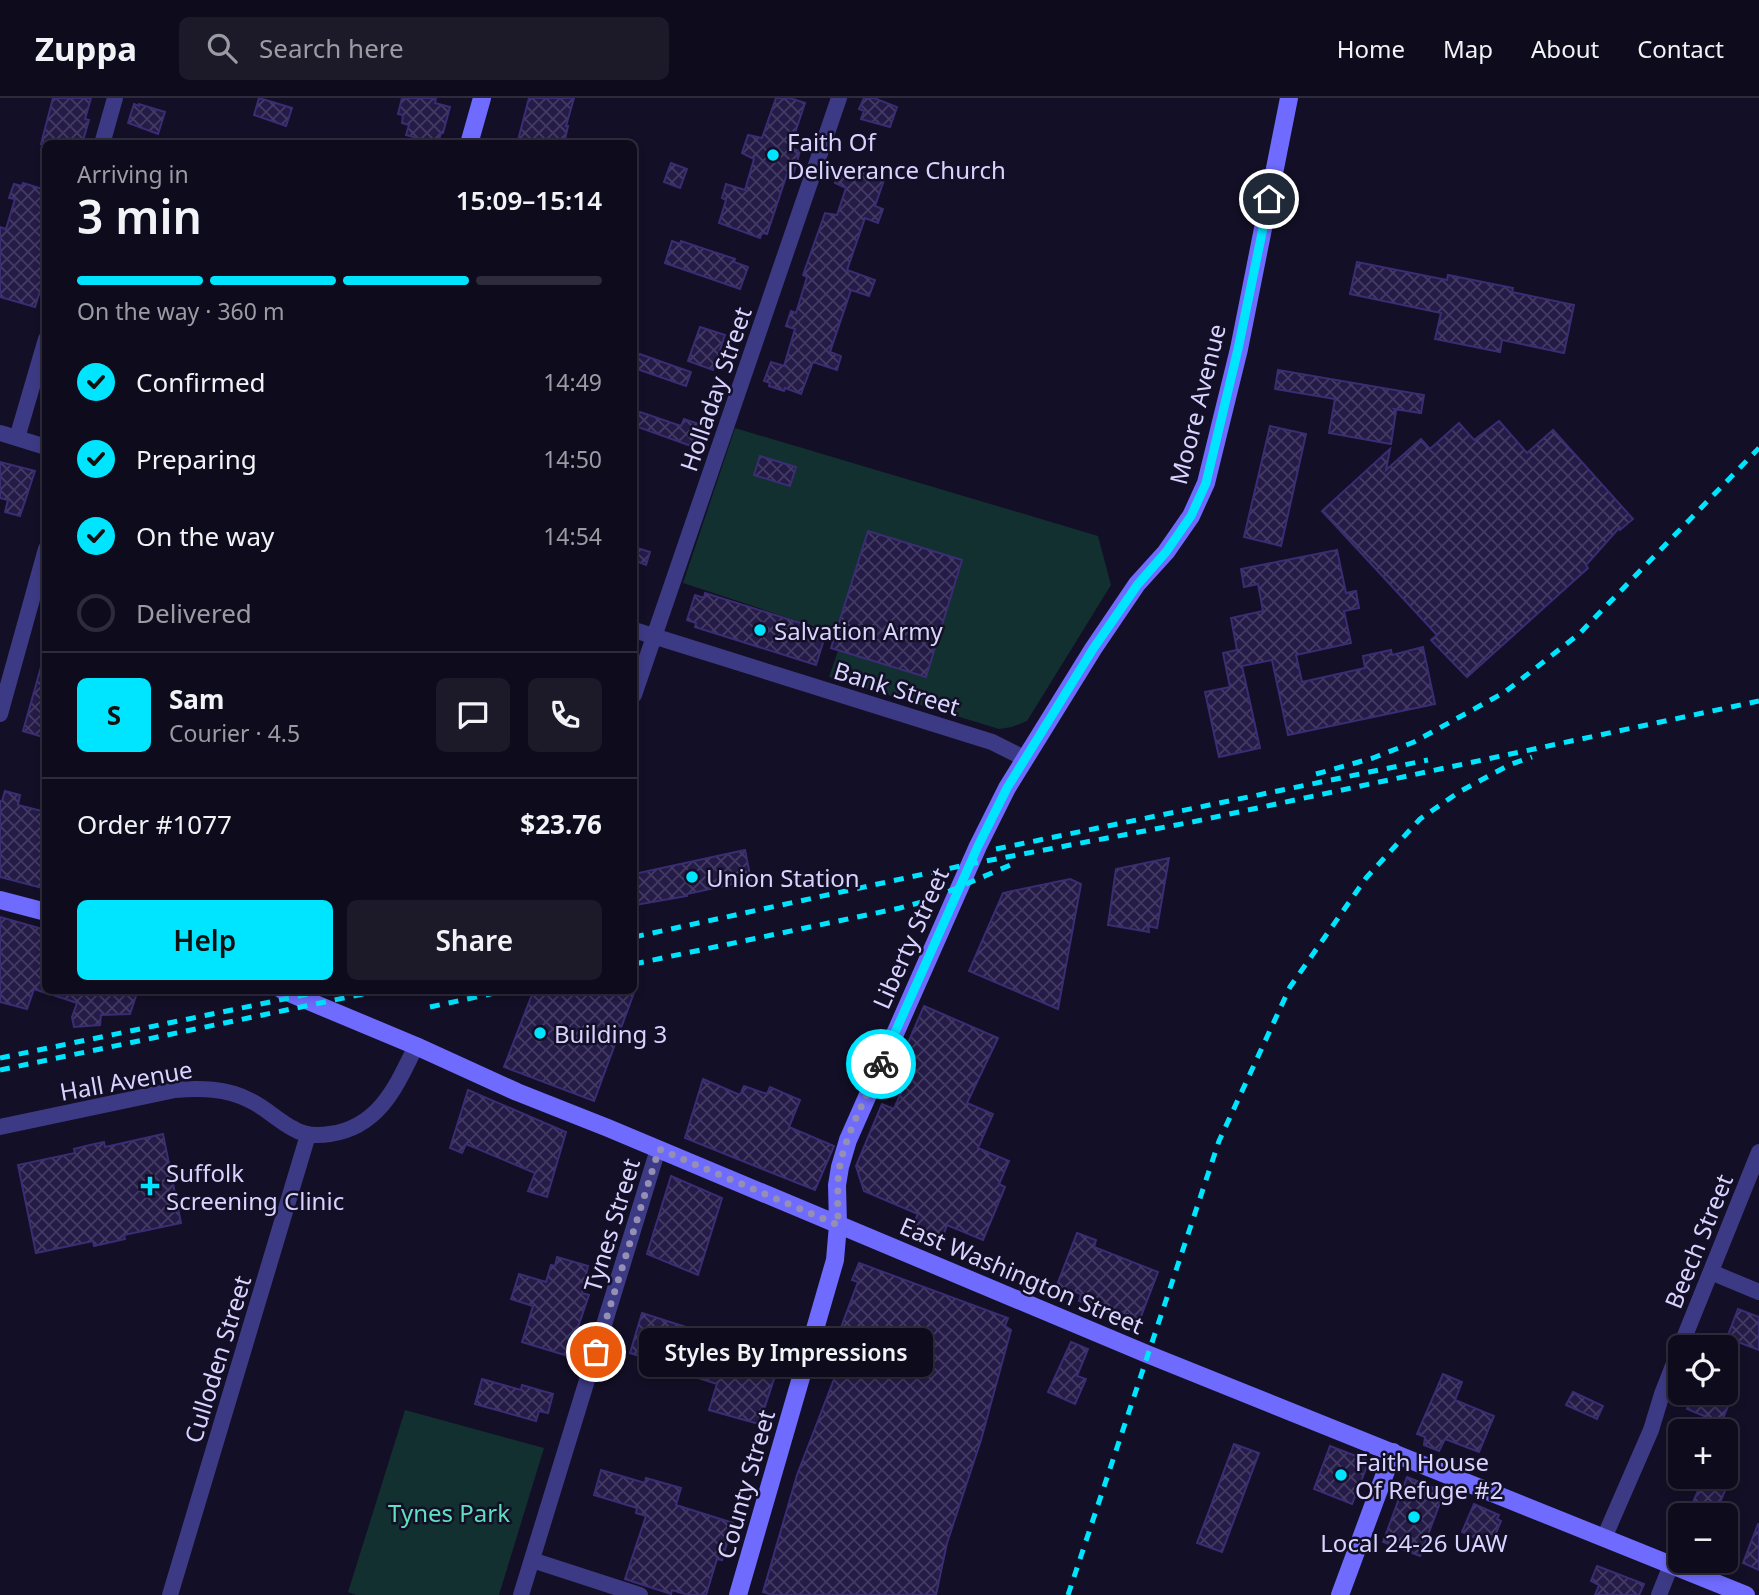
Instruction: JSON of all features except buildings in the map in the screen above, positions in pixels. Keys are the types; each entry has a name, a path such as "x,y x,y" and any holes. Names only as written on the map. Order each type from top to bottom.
{"street":[{"path":"103,140 115,98"},
{"path":"470,140 482,98"},
{"name":"Holladay Street","path":"637,686 839,98"},
{"name":"Moore Avenue","path":"1024,758 1093,649 1138,584 1166,552 1191,516 1206,483 1238,349 1289,98"},
{"path":"17,438 42,353"},
{"path":"0,433 42,446"},
{"path":"0,714 42,563"},
{"name":"Bank Street","path":"637,631 992,742 1024,758"},
{"name":"Liberty Street","path":"838,1225 840,1167 848,1140 978,846 1024,758"},
{"path":"0,900 42,911"},
{"name":"East Washington Street","path":"292,994 416,1046 517,1093 659,1149 1147,1354 1668,1563"},
{"path":"308,1135 344,1132 365,1122 383,1107 396,1088 416,1046"},
{"name":"Hall Avenue","path":"0,1127 175,1090 197,1088 221,1091 248,1099 295,1130 308,1135"},
{"name":"Culloden Street","path":"170,1595 308,1135"},
{"name":"Tynes Street","path":"520,1595 659,1149"},
{"name":"Beech Street","path":"1685,1335 1759,1152"},
{"name":"County Street","path":"738,1595 835,1260 838,1225"},
{"path":"1710,1272 1759,1292"},
{"name":"Beech Street","path":"1604,1538 1651,1430 1668,1379"},
{"path":"1340,1595 1393,1452"},
{"path":"532,1559 640,1595"},
{"path":"1659,1595 1668,1572"},
{"name":"East Washington Street","path":"1693,1573 1746,1595"}],"green space":[{"path":"735,428 1098,536 1111,585 1027,721 999,729 829,677 843,636 683,583"},
{"name":"Tynes Park","path":"405,1410 544,1448 499,1595 356,1595 348,1592"}],"railway":[{"path":"1316,774 1373,758 1414,742 1505,692 1579,634 1759,448"},
{"path":"637,936 970,864 1192,822 1759,701"},
{"path":"1068,1595 1219,1141 1290,987 1366,878 1420,819 1459,792 1509,765 1532,757"},
{"path":"996,849 1428,760"},
{"path":"637,963 900,908 929,900 1015,863"},
{"path":"0,1058 309,994"},
{"path":"0,1070 363,994"},
{"path":"430,1007 490,994"}],"way so far":[{"path":"596,1352 659,1149 838,1225 840,1167 848,1140 881,1064"}],"place":[{"name":"Faith Of Deliverance Church","path":"773,155"},
{"name":"Salvation Army","path":"760,630"},
{"name":"Union Station","path":"692,877"},
{"name":"Building 3","path":"540,1033"},
{"name":"Suffolk Screening Clinic","path":"150,1186"},
{"name":"Styles By Impressions","path":"596,1352"},
{"name":"Faith House Of Refuge #2","path":"1341,1475"},
{"name":"Local 24-26 UAW","path":"1414,1517"}],"route":[{"path":"881,1064 978,846 1007,788 1093,649 1138,584 1166,552 1191,516 1206,483 1238,349 1269,199"}]}
